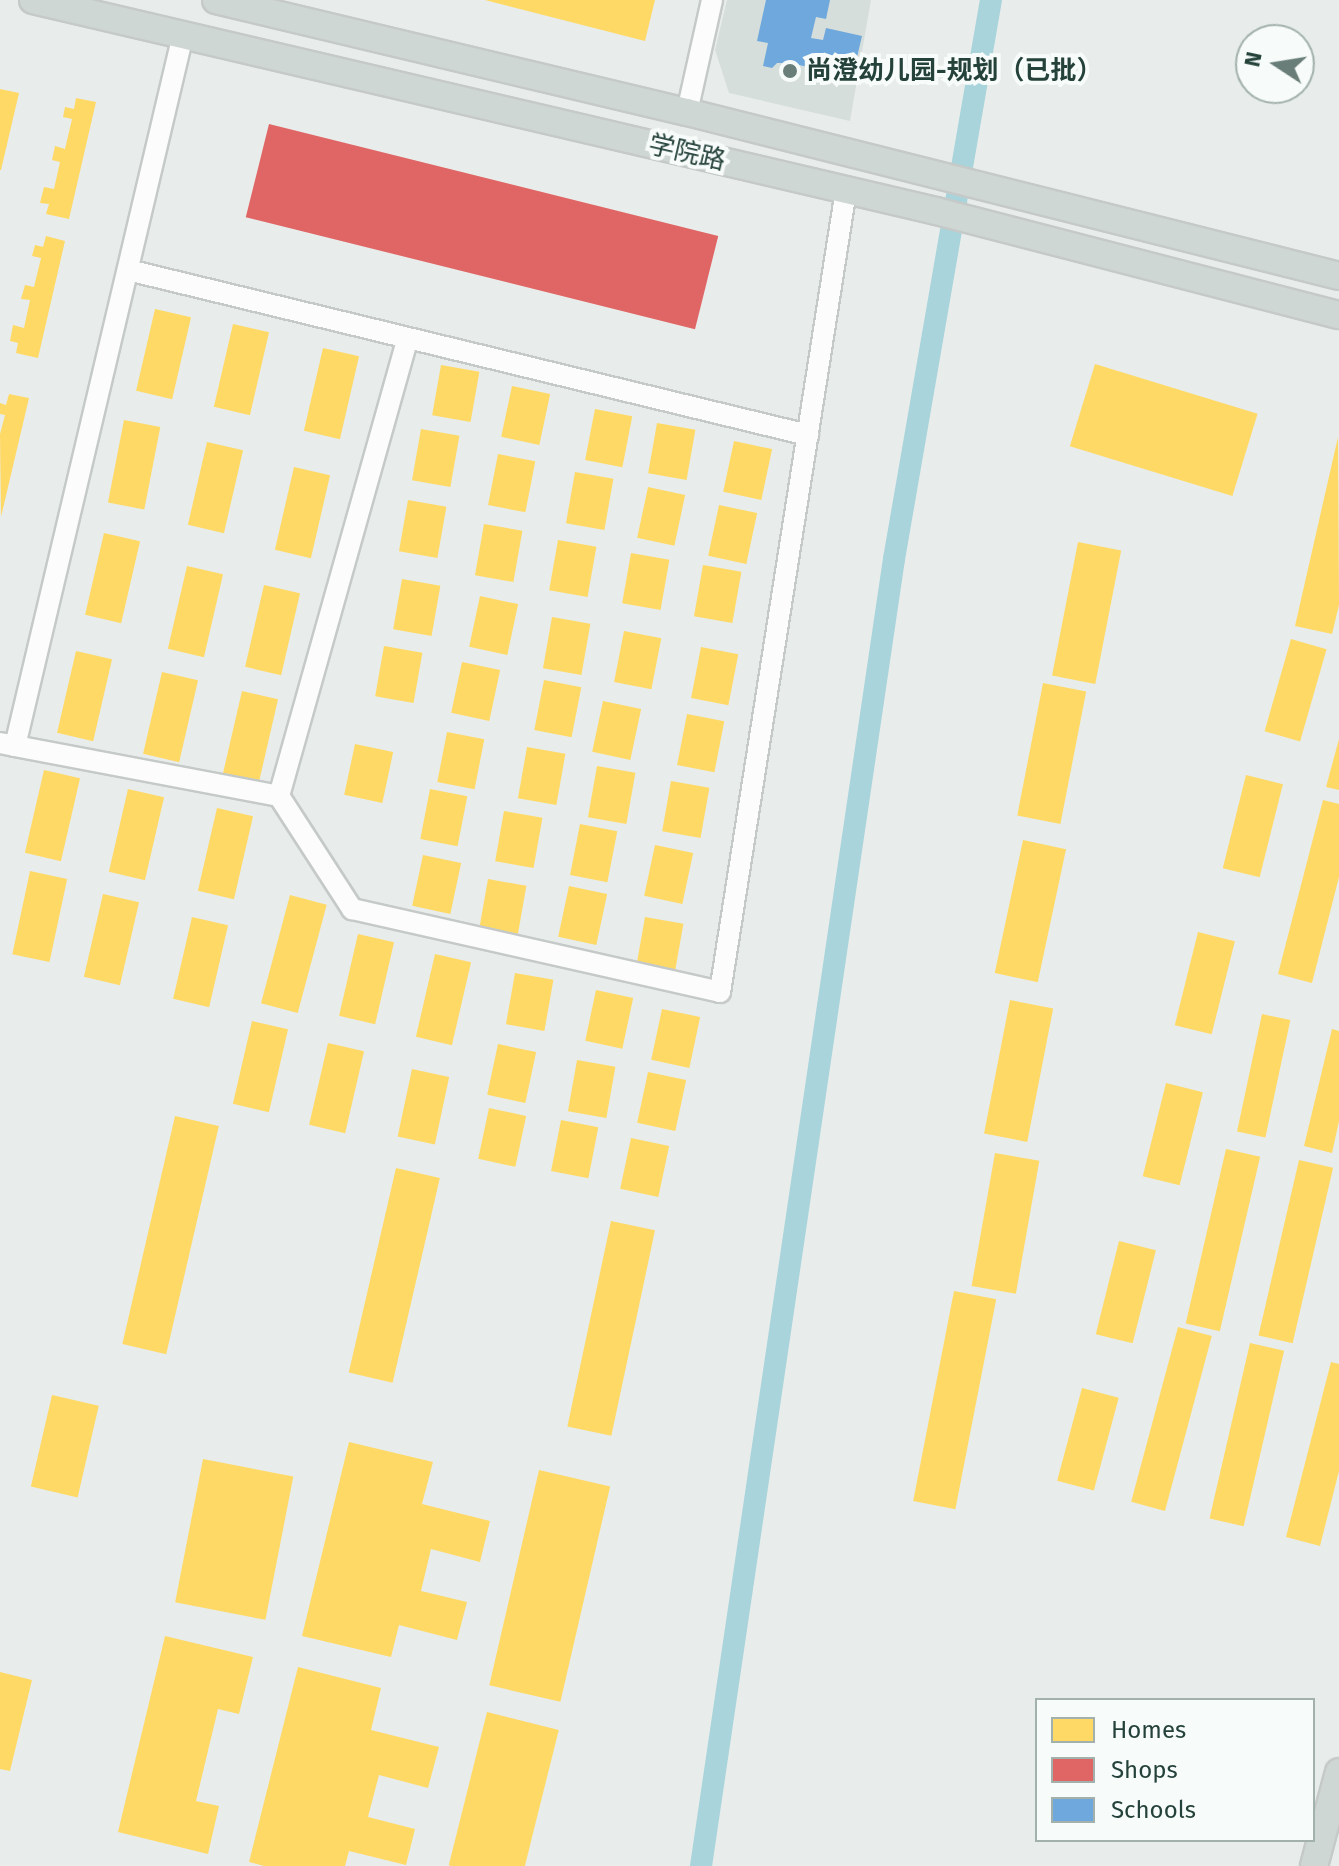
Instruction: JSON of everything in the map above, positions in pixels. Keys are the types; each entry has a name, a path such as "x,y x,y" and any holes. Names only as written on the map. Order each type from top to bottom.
{"main road":[{"name":"学院路","path":"33,0 936,211 1339,315"},
{"name":"学院路","path":"216,0 687,112 1339,276"},
{"path":"1314,1866 1339,1772"}],"street":[{"path":"687,112 712,0"},
{"path":"183,35 128,270 8,745 279,796 352,909 720,992 846,190"},
{"path":"128,270 808,435"},
{"path":"279,796 407,340"}],"shaded area":[{"name":"尚澄幼儿园-规划（已批）","path":"727,0 871,0 850,121 729,93 715,50"}],"building: Homes":[{"path":"485,0 655,0 645,41"},
{"path":"0,89 19,93 1,170 0,170"},
{"path":"76,98 96,102 69,219 46,214 49,204 40,203 44,187 54,189 60,162 52,160 55,146 65,149 72,119 63,117 65,107 74,109"},
{"path":"46,236 65,241 38,358 16,353 18,343 10,341 13,325 24,328 30,300 21,299 25,285 34,287 41,258 32,256 35,245 43,247"},
{"path":"155,309 191,317 172,399 136,391"},
{"path":"233,324 269,332 250,415 214,407"},
{"path":"323,348 359,356 340,439 304,431"},
{"path":"1095,364 1258,414 1232,496 1070,446"},
{"path":"441,365 479,372 471,422 432,415"},
{"path":"512,386 550,394 539,445 501,437"},
{"path":"9,394 29,398 1,517 0,434 5,415 0,414 0,403 6,405"},
{"path":"595,409 632,416 622,467 585,460"},
{"path":"124,420 160,427 144,510 108,502"},
{"path":"657,423 695,430 687,480 648,473"},
{"path":"421,429 459,436 450,487 412,480"},
{"path":"1338,437 1339,605 1332,634 1295,626"},
{"path":"734,441 772,449 761,500 723,492"},
{"path":"207,442 243,450 224,533 188,525"},
{"path":"498,454 535,461 525,512 488,505"},
{"path":"294,467 330,475 311,558 275,550"},
{"path":"575,472 613,479 604,530 566,523"},
{"path":"648,487 685,495 674,546 637,538"},
{"path":"408,500 446,507 437,558 399,551"},
{"path":"719,505 757,513 746,564 708,556"},
{"path":"484,524 522,531 513,582 475,575"},
{"path":"104,533 140,541 121,623 85,615"},
{"path":"558,540 596,547 588,597 549,590"},
{"path":"1078,542 1121,550 1095,684 1052,676"},
{"path":"631,553 669,560 661,610 622,603"},
{"path":"703,565 741,572 732,623 694,616"},
{"path":"187,566 223,574 204,657 168,649"},
{"path":"402,579 440,586 432,636 393,629"},
{"path":"264,585 300,593 281,675 245,667"},
{"path":"480,596 518,604 507,655 469,647"},
{"path":"552,617 590,624 581,675 543,668"},
{"path":"624,631 661,638 651,689 614,682"},
{"path":"1291,639 1327,649 1300,741 1265,731"},
{"path":"384,646 422,653 414,703 375,696"},
{"path":"701,647 738,654 728,705 691,698"},
{"path":"76,651 112,659 93,741 57,733"},
{"path":"462,662 500,670 489,721 451,713"},
{"path":"162,672 198,680 179,762 143,754"},
{"path":"544,680 581,687 572,737 534,730"},
{"path":"1043,683 1086,691 1060,824 1017,816"},
{"path":"242,691 278,699 259,781 223,773"},
{"path":"603,701 641,709 630,760 592,752"},
{"path":"687,714 724,721 714,772 677,765"},
{"path":"447,732 484,739 475,789 437,782"},
{"path":"1339,739 1339,790 1326,787"},
{"path":"355,744 393,752 382,803 344,795"},
{"path":"527,747 565,754 556,805 518,798"},
{"path":"597,766 635,773 626,824 588,817"},
{"path":"44,770 80,778 61,861 25,853"},
{"path":"1246,775 1283,784 1260,877 1223,868"},
{"path":"671,781 709,788 701,838 662,831"},
{"path":"128,789 164,797 145,880 109,872"},
{"path":"430,789 467,796 458,846 420,839"},
{"path":"1323,800 1339,804 1339,877 1312,983 1278,974"},
{"path":"217,808 253,816 234,899 198,891"},
{"path":"504,811 542,818 534,868 495,861"},
{"path":"580,824 617,831 607,882 570,875"},
{"path":"1023,840 1066,849 1038,982 995,973"},
{"path":"655,845 693,853 682,904 644,896"},
{"path":"423,855 461,863 450,914 412,906"},
{"path":"30,871 67,879 49,962 12,954"},
{"path":"488,879 526,886 518,936 479,929"},
{"path":"569,886 607,894 596,945 558,937"},
{"path":"103,894 139,902 120,985 84,977"},
{"path":"290,895 327,905 298,1013 261,1003"},
{"path":"192,917 228,925 209,1007 173,999"},
{"path":"645,917 683,924 674,975 636,968"},
{"path":"1198,932 1235,941 1212,1034 1175,1025"},
{"path":"358,934 394,942 375,1024 339,1016"},
{"path":"435,954 471,962 452,1045 416,1037"},
{"path":"515,973 553,980 544,1031 506,1024"},
{"path":"596,990 633,998 622,1049 585,1041"},
{"path":"1010,1000 1053,1008 1027,1142 984,1134"},
{"path":"662,1009 700,1017 689,1068 651,1060"},
{"path":"1262,1014 1290,1020 1265,1137 1237,1131"},
{"path":"252,1021 288,1029 269,1112 233,1104"},
{"path":"1332,1029 1339,1031 1339,1121 1332,1153 1304,1146"},
{"path":"328,1043 364,1051 345,1133 309,1125"},
{"path":"498,1044 536,1052 525,1103 487,1095"},
{"path":"577,1060 615,1067 606,1118 568,1111"},
{"path":"412,1069 449,1077 435,1144 398,1136"},
{"path":"648,1072 686,1080 675,1131 637,1123"},
{"path":"1166,1083 1203,1092 1180,1185 1143,1176"},
{"path":"489,1108 526,1116 515,1167 478,1159"},
{"path":"175,1116 219,1126 166,1354 122,1344"},
{"path":"561,1120 598,1127 588,1178 551,1171"},
{"path":"631,1138 669,1146 658,1197 620,1189"},
{"path":"1226,1149 1260,1157 1220,1331 1186,1323"},
{"path":"995,1153 1039,1161 1016,1294 972,1286"},
{"path":"1299,1160 1333,1168 1293,1343 1259,1335"},
{"path":"396,1168 440,1178 393,1383 349,1373"},
{"path":"611,1221 655,1230 611,1436 567,1426"},
{"path":"1119,1241 1156,1250 1133,1343 1096,1334"},
{"path":"954,1291 996,1299 955,1509 913,1501"},
{"path":"1178,1327 1212,1336 1165,1511 1131,1502"},
{"path":"1250,1343 1284,1351 1244,1526 1210,1518"},
{"path":"1331,1362 1339,1364 1339,1471 1320,1546 1286,1537"},
{"path":"1082,1388 1119,1398 1094,1491 1057,1481"},
{"path":"52,1395 99,1406 78,1497 31,1487"},
{"path":"349,1442 433,1462 422,1504 490,1521 480,1562 431,1549 421,1591 467,1602 457,1640 399,1625 391,1657 302,1636"},
{"path":"203,1459 293,1477 265,1620 175,1602"},
{"path":"539,1470 610,1486 560,1702 489,1685"},
{"path":"165,1636 253,1657 239,1714 218,1709 196,1801 219,1806 208,1854 118,1832"},
{"path":"298,1667 381,1688 371,1730 439,1747 428,1788 379,1775 368,1817 415,1829 406,1865 349,1851 345,1866 264,1866 249,1862"},
{"path":"0,1672 32,1680 10,1771 0,1769"},
{"path":"487,1712 559,1730 525,1866 449,1865"}],"building: Shops":[{"path":"269,124 718,236 695,329 246,217"}],"building: Schools":[{"path":"766,0 830,0 826,19 816,17 811,38 823,40 826,28 862,36 851,83 815,75 816,69 791,63 777,63 772,68 763,66 768,43 757,41"}],"waterway":[{"path":"701,1866 894,559 991,0"}],"place":[{"name":"尚澄幼儿园-规划（已批）","path":"790,71"}]}
